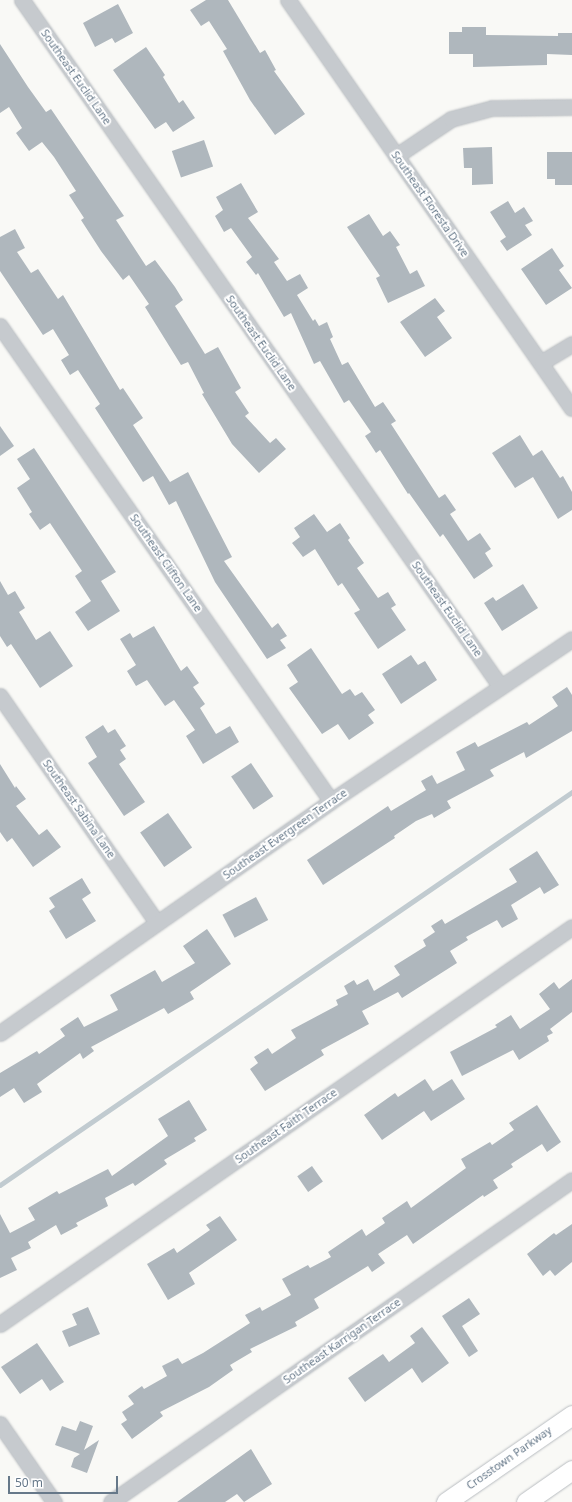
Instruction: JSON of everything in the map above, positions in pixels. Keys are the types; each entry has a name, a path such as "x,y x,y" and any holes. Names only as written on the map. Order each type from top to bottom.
{"main road":[{"name":"Crosstown Parkway","path":"446,1502 572,1415"},
{"path":"526,1502 572,1470"}],"street":[{"name":"Southeast Euclid Lane","path":"22,0 500,686"},
{"name":"Southeast Floresta Drive","path":"288,0 542,362 572,408"},
{"path":"396,156 451,119 492,108 572,107"},
{"name":"Southeast Clifton Lane","path":"0,326 331,801"},
{"path":"542,362 572,344"},
{"name":"Southeast Evergreen Terrace","path":"0,1033 331,801 572,639"},
{"name":"Southeast Sabina Lane","path":"0,696 157,923"},
{"name":"Southeast Faith Terrace","path":"0,1324 572,927"},
{"name":"Southeast Karrigan Terrace","path":"111,1502 572,1180"},
{"path":"0,1424 54,1502"}],"building":[{"path":"206,0 228,0 260,53 265,50 276,70 274,71 305,114 275,135 250,100 223,51 227,49 209,21 201,26 190,10"},
{"path":"118,4 133,33 115,43 112,38 95,47 83,23"},
{"path":"462,27 486,27 486,35 558,36 558,33 572,33 572,55 547,54 547,65 473,67 473,54 449,54 449,32 462,32"},
{"path":"0,44 46,112 51,109 124,216 116,220 146,266 155,260 175,287 183,300 175,306 205,354 218,347 241,388 235,392 249,413 245,416 270,443 276,438 286,449 259,473 232,444 202,394 204,393 188,362 181,365 145,307 149,304 129,275 123,280 101,251 81,220 84,218 69,195 76,191 54,157 42,142 29,151 16,133 22,128 9,107 0,113"},
{"path":"146,47 165,75 163,77 179,103 183,100 195,118 173,132 166,122 155,129 113,70"},
{"path":"204,140 213,166 181,178 172,151"},
{"path":"492,147 493,184 472,185 472,168 464,168 463,148"},
{"path":"547,152 572,152 572,185 555,185 555,179 547,179"},
{"path":"241,183 258,212 248,218 279,259 274,262 287,281 300,274 308,288 297,295 313,321 315,319 319,326 327,322 333,337 330,339 342,365 348,362 375,407 383,402 396,421 391,424 439,498 445,494 456,510 450,514 468,541 480,533 491,549 485,553 493,566 474,579 443,534 440,537 409,493 408,494 380,450 376,453 365,436 371,432 349,400 344,403 320,361 314,364 291,313 284,317 258,273 256,275 246,262 252,257 231,228 224,232 215,216 223,210 216,197"},
{"path":"508,201 515,213 524,207 533,221 525,225 532,235 507,251 500,241 506,237 490,212"},
{"path":"369,214 383,236 390,231 400,245 396,247 410,274 417,270 425,286 388,303 376,278 380,276 347,227"},
{"path":"15,229 25,248 17,252 31,273 38,269 58,299 63,295 120,390 123,388 143,418 133,425 170,482 188,472 232,557 224,561 272,628 278,623 287,636 280,640 286,648 267,659 215,582 176,501 169,505 153,476 143,482 95,408 100,404 78,370 70,375 61,360 69,355 53,329 43,335 0,271 0,237"},
{"path":"552,248 564,266 559,270 572,288 546,305 521,269"},
{"path":"435,298 445,311 437,317 452,338 425,357 400,322"},
{"path":"0,426 14,446 0,456"},
{"path":"520,435 533,456 542,450 560,478 563,476 572,492 572,510 558,519 533,477 515,488 492,453"},
{"path":"34,448 116,572 101,581 120,611 88,631 75,612 91,601 75,576 82,571 50,523 40,530 29,514 32,512 17,488 30,479 17,459"},
{"path":"314,514 327,532 340,523 350,538 348,540 364,563 357,568 378,598 388,592 396,605 391,608 406,630 378,649 354,613 360,610 342,583 338,586 315,549 303,557 292,543 300,537 294,528"},
{"path":"0,581 8,595 15,591 25,608 19,612 36,640 50,631 73,666 40,688 11,644 7,647 0,636"},
{"path":"523,584 538,608 502,631 484,603 493,597 496,601"},
{"path":"154,626 181,671 187,666 199,683 193,687 205,704 200,708 216,734 230,726 239,742 203,764 186,736 195,730 174,700 165,706 147,680 136,686 127,671 136,665 120,639 130,633 133,638"},
{"path":"311,648 342,694 350,689 355,696 362,692 375,710 368,715 374,723 349,740 338,724 322,734 289,688 298,682 287,665"},
{"path":"411,655 418,665 425,661 437,680 401,704 382,674"},
{"path":"567,687 572,695 572,731 526,758 524,752 490,770 494,776 447,801 451,808 434,818 432,814 416,821 394,836 395,838 323,885 307,860 388,806 391,811 426,790 421,781 432,775 437,784 465,770 456,752 475,742 478,747 527,722 529,725 558,706 552,697"},
{"path":"103,725 108,733 115,729 126,746 120,750 126,759 119,764 145,802 124,816 88,763 97,757 85,737"},
{"path":"251,763 273,796 253,810 231,776"},
{"path":"0,764 15,788 16,786 26,799 16,806 39,835 47,829 61,847 33,867 12,838 7,842 0,832"},
{"path":"168,813 192,847 164,867 140,833"},
{"path":"537,851 559,885 544,894 540,887 511,905 518,919 502,928 497,920 466,937 468,940 450,951 457,963 402,998 398,992 362,1011 369,1024 321,1050 324,1055 265,1091 250,1069 258,1063 254,1057 268,1048 272,1054 296,1038 291,1030 338,1005 336,1000 348,994 344,986 354,980 357,985 368,979 374,991 400,975 394,966 426,946 423,940 435,932 431,926 442,919 445,924 517,882 509,869"},
{"path":"82,878 91,893 82,899 96,921 66,939 49,911 55,907 49,898"},
{"path":"256,897 268,920 235,938 222,915"},
{"path":"207,929 231,964 190,992 194,999 168,1014 164,1008 91,1047 94,1051 83,1059 80,1053 37,1084 42,1092 24,1103 14,1088 0,1097 0,1073 37,1051 39,1054 65,1036 60,1029 78,1017 84,1027 118,1010 110,995 155,970 162,982 195,963 183,946"},
{"path":"572,979 572,1012 550,1029 553,1033 547,1036 549,1041 519,1060 513,1050 462,1076 450,1052 497,1027 495,1025 511,1015 520,1029 550,1009 539,994 554,982 559,989"},
{"path":"425,1079 433,1091 452,1079 465,1099 431,1121 424,1111 382,1140 364,1115 395,1093 398,1097"},
{"path":"189,1100 207,1130 194,1138 196,1141 164,1160 167,1164 135,1186 133,1183 105,1198 108,1206 76,1223 78,1226 61,1235 56,1225 28,1242 31,1248 11,1258 17,1270 0,1278 0,1214 10,1233 35,1220 28,1208 57,1191 59,1194 108,1169 112,1176 168,1136 158,1119"},
{"path":"537,1105 561,1142 547,1152 542,1144 511,1164 513,1167 493,1180 498,1188 484,1197 483,1195 413,1244 407,1235 378,1254 385,1263 372,1272 368,1266 314,1299 319,1308 295,1322 297,1326 250,1349 252,1352 230,1365 233,1370 209,1387 160,1412 163,1416 132,1439 121,1424 127,1420 122,1412 134,1404 128,1396 142,1386 144,1389 167,1376 162,1366 178,1358 182,1364 203,1353 250,1323 245,1315 260,1307 262,1311 291,1295 282,1279 308,1265 310,1268 331,1257 328,1252 362,1229 366,1236 385,1223 382,1218 407,1201 411,1208 466,1168 461,1159 490,1142 492,1145 514,1130 509,1123"},
{"path":"312,1166 323,1182 308,1192 297,1176"},
{"path":"220,1216 237,1240 189,1273 195,1284 168,1300 147,1264 174,1248 177,1253 210,1230 206,1225"},
{"path":"572,1224 572,1262 555,1276 550,1270 543,1276 527,1254 554,1233 556,1235"},
{"path":"469,1298 480,1314 462,1326 478,1351 469,1357 442,1316"},
{"path":"88,1307 100,1334 69,1347 62,1331 77,1325 72,1314"},
{"path":"422,1327 449,1363 422,1383 412,1368 365,1402 348,1378 383,1354 389,1362 415,1343 410,1336"},
{"path":"37,1343 64,1382 50,1391 42,1379 20,1394 1,1367"},
{"path":"80,1421 93,1426 84,1450 99,1440 87,1473 71,1467 74,1458 80,1454 55,1445 62,1426 76,1431"},
{"path":"251,1449 272,1484 244,1502 237,1494 225,1502 177,1502"}],"waterway":[{"path":"0,1185 572,792"}]}
